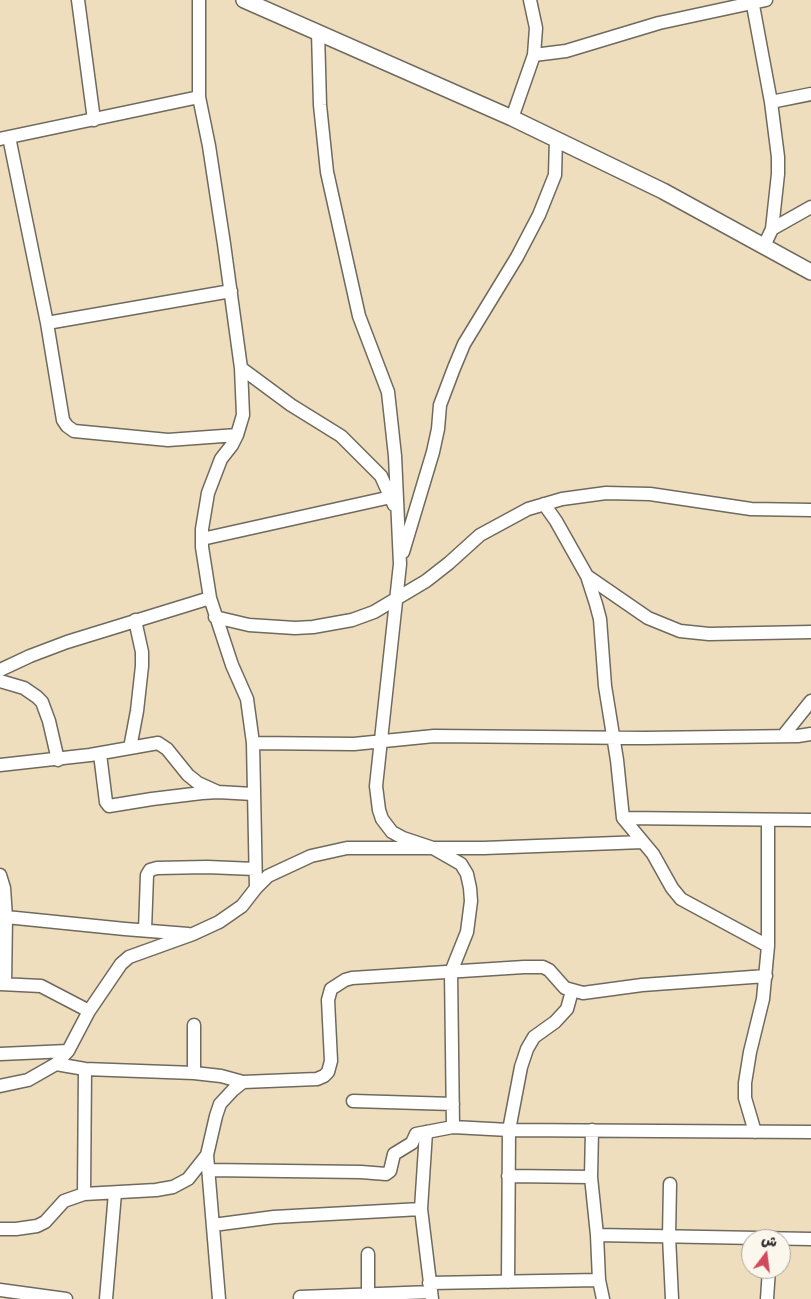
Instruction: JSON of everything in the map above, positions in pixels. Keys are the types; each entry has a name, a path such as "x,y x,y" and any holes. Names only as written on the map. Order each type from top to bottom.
{"street":[{"path":"78,0 94,120"},
{"path":"199,0 200,97 210,146 231,291 241,368 243,415 237,435 221,459 208,493 202,539 210,598 215,617 232,665 247,699 253,743 256,888"},
{"path":"244,0 556,139 663,191 811,272"},
{"path":"512,118 534,55 536,28 530,0"},
{"path":"534,55 566,51 659,23 766,0"},
{"path":"752,2 778,157 772,229 764,246"},
{"path":"318,32 320,105 326,172 359,316 388,392 395,456 400,564"},
{"path":"770,102 811,94"},
{"path":"200,97 4,138 47,323 63,420 67,426 74,431 128,438 193,440 237,435"},
{"path":"453,1127 451,972 466,932 471,901 470,888 467,874 460,864 433,848 402,838 392,832 382,818 376,786 395,600 400,564 433,452 438,429 440,405 464,344 517,257 539,215 555,176 556,139"},
{"path":"772,229 811,207"},
{"path":"47,323 231,291"},
{"path":"241,368 291,406 342,436 381,476 397,511"},
{"path":"215,617 249,625 295,628 313,627 352,620 374,612 426,581 480,535 511,517 562,499 606,493 650,494 751,509 811,510"},
{"path":"202,539 391,497"},
{"path":"544,504 556,521 587,576 600,620 605,686 617,760 623,818 661,865 672,888 681,899 768,946"},
{"path":"587,576 648,618 680,631 709,634 811,632"},
{"path":"0,670 67,642 210,598"},
{"path":"130,748 138,711 142,666 142,652 135,620"},
{"path":"0,680 24,688 42,702 49,721 58,760"},
{"path":"784,736 811,701"},
{"path":"253,743 354,744 434,736 612,738 811,734"},
{"path":"0,766 100,754 152,743 163,746 188,775 198,783 218,792"},
{"path":"100,754 104,796 109,806 218,792 253,794"},
{"path":"623,818 811,820"},
{"path":"755,1132 745,1098 745,1082 748,1060 764,999 768,946 768,821"},
{"path":"0,1086 28,1080 56,1064 68,1051 89,1011 121,964 130,957 193,934 219,922 242,906 268,876 311,856 348,848 484,848 643,842"},
{"path":"144,930 147,875 150,870 157,868 207,867 255,869"},
{"path":"0,875 4,888 6,916 2,984 41,986 89,1011"},
{"path":"6,916 193,934"},
{"path":"56,1064 85,1068 194,1073 221,1076 243,1082 317,1079 328,1072 331,1061 328,1000 331,989 345,980 358,978 524,967 543,968 549,970 560,983 572,991 583,993 642,986 766,976"},
{"path":"508,1282 509,1130 521,1067 527,1049 534,1037 555,1022 567,1009 572,991"},
{"path":"194,1025 194,1073"},
{"path":"0,1054 68,1051"},
{"path":"84,1194 85,1068"},
{"path":"219,1299 207,1155 220,1104 243,1082"},
{"path":"353,1101 453,1104"},
{"path":"209,1170 386,1174 390,1171 394,1154 412,1143 416,1134 453,1127 509,1130 811,1132"},
{"path":"592,1130 592,1176 599,1280 603,1299"},
{"path":"426,1132 421,1209 431,1291"},
{"path":"0,1229 16,1230 36,1226 45,1222 64,1201 84,1194 173,1187 188,1179 207,1155"},
{"path":"508,1176 592,1176"},
{"path":"670,1184 669,1236 672,1299"},
{"path":"106,1299 115,1193"},
{"path":"213,1225 274,1217 421,1209"},
{"path":"597,1235 741,1237"},
{"path":"791,1238 811,1239"},
{"path":"368,1254 368,1295"},
{"path":"767,1299 768,1279"},
{"path":"300,1297 431,1291 508,1282 599,1280"},
{"path":"0,1290 66,1299"}]}
